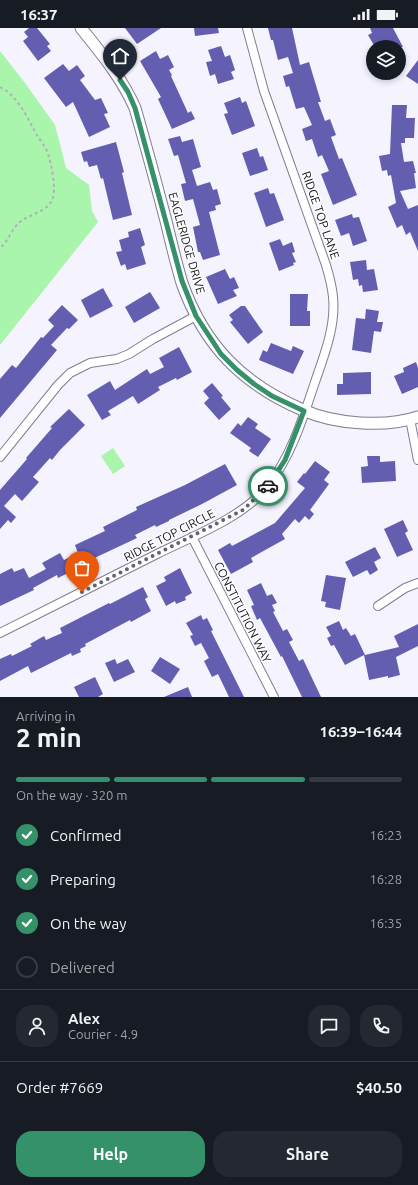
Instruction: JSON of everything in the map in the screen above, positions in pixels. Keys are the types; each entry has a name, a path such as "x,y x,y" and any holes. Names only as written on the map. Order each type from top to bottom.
{"main road":[{"name":"EAGLERIDGE DRIVE","path":"81,28 103,55 128,92 135,108 182,281 196,316 221,354 237,370 272,396 315,415 341,421 364,423 414,418"}],"street":[{"name":"RIDGE TOP LANE","path":"247,28 264,91 326,265 334,298 333,317 329,339 304,411"},
{"path":"0,457 58,385 78,368 90,363 117,359 129,354 153,339 196,316"},
{"name":"RIDGE TOP CIRCLE","path":"0,633 243,510 267,487 285,460 304,411"},
{"path":"414,418 418,460"},
{"name":"CONSTITUTION WAY","path":"192,537 274,697"},
{"path":"378,606 405,588 418,583"}],"path":[{"path":"0,87 9,93 18,103 47,151 51,166 54,192 52,202 41,211 29,216 15,227 10,237 0,248"}],"green space":[{"path":"0,51 55,125 66,168 89,185 92,211 98,222 0,345"},
{"path":"113,448 125,466 113,474 101,456"}],"building":[{"path":"29,28 37,28 50,44 47,46 51,51 38,61 23,41 28,37 24,32"},
{"path":"125,28 161,28 137,44"},
{"path":"194,28 218,28 219,33 195,36"},
{"path":"268,28 292,28 300,65 309,62 321,102 318,102 325,121 330,119 336,135 331,137 339,159 342,158 357,195 333,205 321,174 329,171 322,155 318,157 312,139 306,141 302,129 312,125 304,107 296,109 289,86 286,87 283,76 293,73 288,57 278,60"},
{"path":"370,28 393,28 399,40 371,40 368,35 372,33"},
{"path":"221,46 225,57 230,55 235,70 231,72 234,79 218,84 215,74 210,76 206,62 212,61 208,50"},
{"path":"156,51 160,59 168,55 174,67 169,70 172,75 171,76 188,113 191,111 195,119 172,129 158,99 161,97 140,61"},
{"path":"418,60 418,84 406,76"},
{"path":"63,64 69,71 77,65 85,76 80,80 95,100 101,98 108,113 104,114 110,127 89,137 73,102 66,107 44,78"},
{"path":"240,97 242,103 246,101 255,126 232,135 224,114 228,113 224,103"},
{"path":"392,105 407,105 406,118 415,118 414,138 405,138 405,143 401,143 404,162 413,161 416,173 414,173 416,188 400,191 408,209 418,205 418,251 410,232 406,235 402,225 397,228 388,207 396,203 391,175 388,176 387,170 382,171 379,156 390,154"},
{"path":"180,136 182,142 193,139 201,167 192,170 197,186 210,182 213,190 217,189 221,204 215,206 216,210 209,212 220,255 203,260 200,252 198,252 193,227 200,225 193,199 185,201 181,184 186,183 178,155 174,156 168,139"},
{"path":"116,142 124,172 122,173 132,215 113,220 103,178 101,179 97,165 89,167 87,161 84,162 81,152"},
{"path":"257,148 260,157 263,156 268,170 250,176 242,153"},
{"path":"268,188 270,194 274,193 284,220 266,227 254,193"},
{"path":"352,214 353,218 359,217 367,241 353,246 349,233 341,236 335,220"},
{"path":"140,228 145,245 141,247 146,264 127,270 125,264 121,266 116,252 122,251 119,240 129,237 128,232"},
{"path":"280,239 283,246 292,242 295,252 292,253 296,262 293,263 294,265 279,271 269,243"},
{"path":"366,260 367,270 374,269 378,290 363,292 362,285 359,286 358,279 353,280 350,262"},
{"path":"225,269 230,279 234,277 239,288 233,290 237,296 218,304 206,277"},
{"path":"103,288 113,306 90,318 81,300"},
{"path":"150,292 160,308 134,323 125,307"},
{"path":"290,294 308,294 307,311 310,311 310,326 290,326"},
{"path":"62,305 78,320 69,329 67,328 51,345 57,350 0,418 0,379 12,365 16,368 41,337 43,338 54,326 48,320"},
{"path":"241,306 245,306 263,332 248,344 230,322 233,320 229,315"},
{"path":"366,309 379,311 377,322 383,322 381,332 374,331 371,353 352,350 356,318 365,319"},
{"path":"271,343 291,351 293,346 304,351 293,374 259,360 263,350 267,352"},
{"path":"179,347 192,372 177,380 176,378 158,387 160,390 138,404 133,396 108,411 111,415 102,420 87,395 110,381 115,390 147,369 150,374 164,367 159,358"},
{"path":"416,362 418,368 418,387 402,394 394,376 404,372 403,368"},
{"path":"371,372 371,394 337,395 337,384 343,384 343,373"},
{"path":"212,383 223,396 221,397 231,409 219,420 204,403 209,398 203,391"},
{"path":"69,409 85,425 52,460 50,458 33,477 39,482 22,501 15,494 4,506 16,517 11,523 8,520 0,529 0,490 52,428 50,427"},
{"path":"248,417 258,424 255,428 271,439 258,457 249,451 251,448 230,433 238,423 241,426"},
{"path":"367,456 380,456 380,462 395,461 396,481 362,483 361,467 368,466"},
{"path":"315,461 330,472 324,480 329,484 310,510 314,514 309,520 305,516 299,523 295,519 282,534 285,539 251,558 253,562 231,574 218,550 230,543 232,546 275,523 305,488 297,482"},
{"path":"225,464 237,485 169,521 156,527 155,525 135,535 137,538 69,570 70,572 58,578 57,575 33,588 34,590 0,606 0,574 12,568 14,572 24,568 29,578 46,569 42,563 60,553 64,560 78,553 75,545 105,531 103,527 137,510 136,507 185,485"},
{"path":"403,520 408,531 405,533 413,550 397,557 384,529"},
{"path":"375,547 381,558 374,562 378,570 370,575 367,570 353,577 345,562"},
{"path":"180,568 192,593 185,597 186,600 176,604 175,601 166,606 156,586 166,581 164,577"},
{"path":"326,575 346,578 340,610 325,607 326,602 321,601"},
{"path":"261,583 267,596 272,594 277,603 272,605 275,611 273,612 283,631 287,629 293,640 289,642 299,661 303,659 321,697 302,697 282,656 281,657 260,618 257,620 251,606 254,605 247,590"},
{"path":"143,587 148,597 145,599 151,611 131,622 130,620 85,644 86,646 80,649 81,652 72,656 71,653 31,673 28,666 0,681 0,659 11,654 12,656 32,646 30,644 44,636 46,640 62,633 60,628"},
{"path":"201,615 203,620 207,618 213,630 211,631 244,697 229,697 218,674 212,677 204,661 209,658 201,643 195,646 190,636 193,635 186,623"},
{"path":"339,621 343,630 346,628 351,636 355,634 365,655 399,647 394,636 418,624 418,646 396,657 400,675 369,680 364,655 345,665 334,645 331,646 327,638 331,636 326,627"},
{"path":"160,657 180,669 170,684 151,671"},
{"path":"115,659 117,664 128,659 135,672 114,682 105,663"},
{"path":"95,677 103,694 98,697 79,697 74,687"},
{"path":"188,687 192,697 164,697"}],"way so far":[{"path":"82,592 243,510 268,486"}],"route":[{"path":"120,80 128,92 135,108 182,281 196,316 221,354 237,370 272,396 304,411 285,460 268,486"}]}
